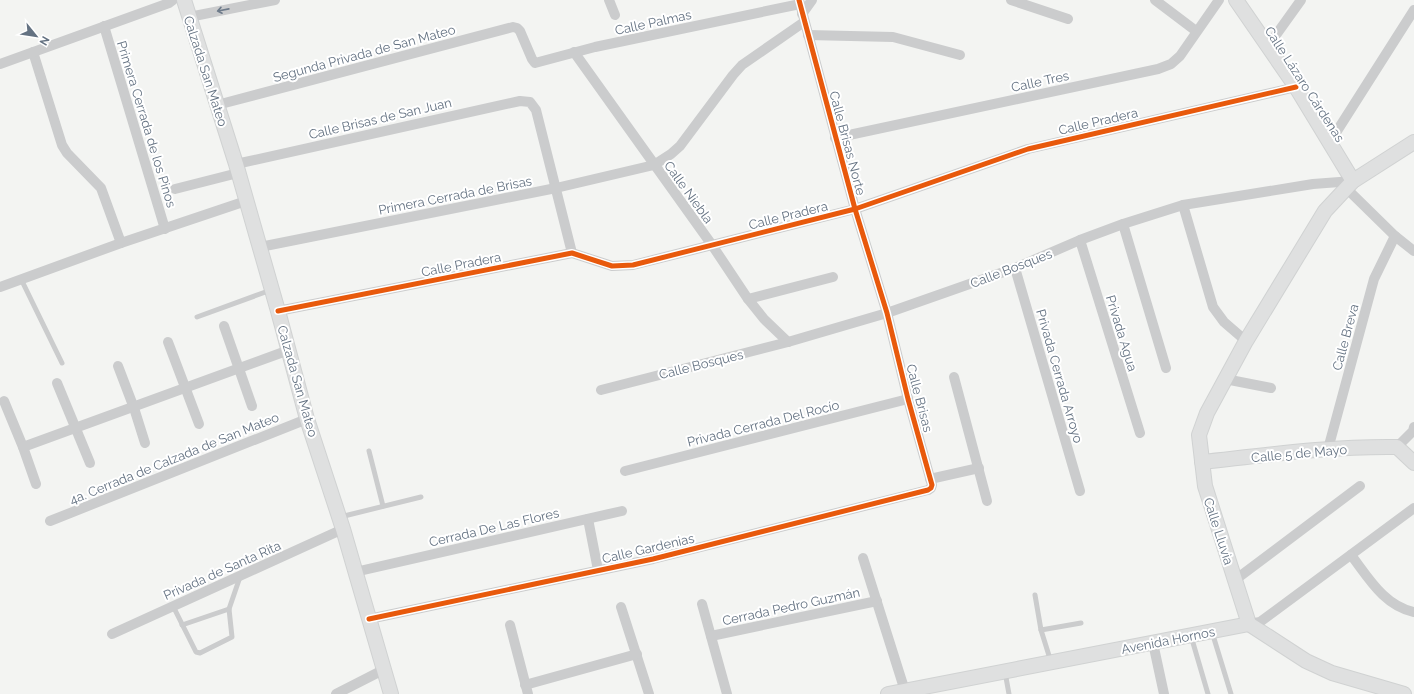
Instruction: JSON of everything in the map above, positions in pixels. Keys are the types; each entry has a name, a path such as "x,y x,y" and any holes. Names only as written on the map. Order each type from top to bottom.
{"street":[{"path":"0,64 169,3 173,0"},
{"name":"Calzada San Mateo","path":"184,0 237,168 307,418 341,523 391,694"},
{"path":"189,17 275,0"},
{"path":"609,0 614,15"},
{"name":"Primera Cerrada de Brisas","path":"260,247 556,188 654,165 672,154 680,146 742,65 812,0"},
{"path":"1011,0 1068,19"},
{"path":"1155,0 1196,32"},
{"name":"Calle Tres","path":"836,138 1158,69 1171,64 1180,56 1219,0"},
{"name":"Calle Lázaro Cárdenas","path":"1236,0 1296,86 1330,142 1349,185"},
{"path":"1268,46 1301,0"},
{"name":"Calle Brisas Norte","path":"802,10 855,209 887,313"},
{"name":"Calle Palmas","path":"535,63 574,52 802,10"},
{"path":"1330,142 1414,10"},
{"name":"Primera Cerrada de los Pinos","path":"104,26 165,229"},
{"name":"Segunda Privada de San Mateo","path":"217,105 513,27 520,31 535,63"},
{"path":"808,35 893,37 960,55"},
{"path":"33,52 62,145 67,153 101,188 121,243"},
{"name":"Calle Niebla","path":"574,52 712,245 748,299 764,319 788,342"},
{"name":"Calle Pradera","path":"278,311 572,253 612,266 633,265 855,209 1028,149 1296,86"},
{"name":"Calle Brisas de San Juan","path":"175,189 237,168 520,101 530,102 536,110 556,188"},
{"name":"Calle Bosques","path":"601,390 788,342 887,313 1015,268 1080,240 1183,204 1313,184 1349,185 1414,142"},
{"path":"1271,388 1225,379 1246,341 1325,211 1349,185 1395,236 1414,251"},
{"path":"556,188 572,253"},
{"path":"0,287 121,243 246,201"},
{"path":"1183,204 1213,307 1224,322 1246,341"},
{"path":"1123,224 1166,368"},
{"name":"Calle Breva","path":"1328,449 1374,279 1395,236"},
{"name":"Privada Agua","path":"1080,240 1140,433"},
{"name":"Privada Cerrada Arroyo","path":"1015,268 1080,491"},
{"path":"748,299 833,277"},
{"name":"Calle Brisas","path":"887,313 930,484"},
{"path":"224,326 252,406"},
{"path":"168,342 199,424"},
{"path":"24,447 186,389 289,350"},
{"path":"118,366 134,408 145,443"},
{"path":"954,377 987,501"},
{"name":"Calle Lluvia","path":"1225,379 1207,413 1199,435 1205,486 1249,624"},
{"path":"57,383 90,463"},
{"name":"Privada Cerrada Del Rocío","path":"625,471 908,399"},
{"path":"4,402 24,447 36,484"},
{"name":"4a. Cerrada de Calzada de San Mateo","path":"50,521 307,418"},
{"path":"1414,429 1397,447 1414,463"},
{"name":"Calle 5 de Mayo","path":"1202,462 1328,449 1397,447"},
{"name":"Calle Gardenias","path":"369,619 653,559 928,490 930,484 979,468"},
{"path":"1235,580 1360,486"},
{"name":"Avenida Hornos","path":"888,694 1260,622 1414,508"},
{"name":"Cerrada De Las Flores","path":"355,572 622,512"},
{"path":"588,519 598,570"},
{"name":"Privada de Santa Rita","path":"112,634 240,576 341,523"},
{"path":"1351,555 1377,590 1398,605 1414,612"},
{"path":"863,558 905,691"},
{"name":"Cerrada Pedro Guzmán","path":"711,636 877,601"},
{"path":"702,604 727,694"},
{"path":"621,607 650,694"},
{"path":"1249,624 1306,661 1325,670 1404,694"},
{"path":"510,625 527,689 637,654"},
{"path":"1153,643 1164,694"},
{"path":"336,694 383,670"}],"lane":[{"path":"21,279 62,363"},
{"path":"197,317 272,290"},
{"path":"369,451 383,506"},
{"path":"341,523 383,506 421,498"},
{"path":"173,606 196,652 200,653 232,637 229,609 240,576"},
{"path":"1035,595 1042,630 1051,662"},
{"path":"182,625 229,609"},
{"path":"1042,630 1081,622"},
{"path":"1212,631 1231,694"},
{"path":"1190,636 1208,694"},
{"path":"1005,671 1009,694"}],"cycle path":[{"path":"369,619 653,559 931,488 932,485 908,399 887,313 855,209 799,0"},
{"path":"278,311 572,253 612,266 633,265 855,209 1028,149 1296,87"}]}
